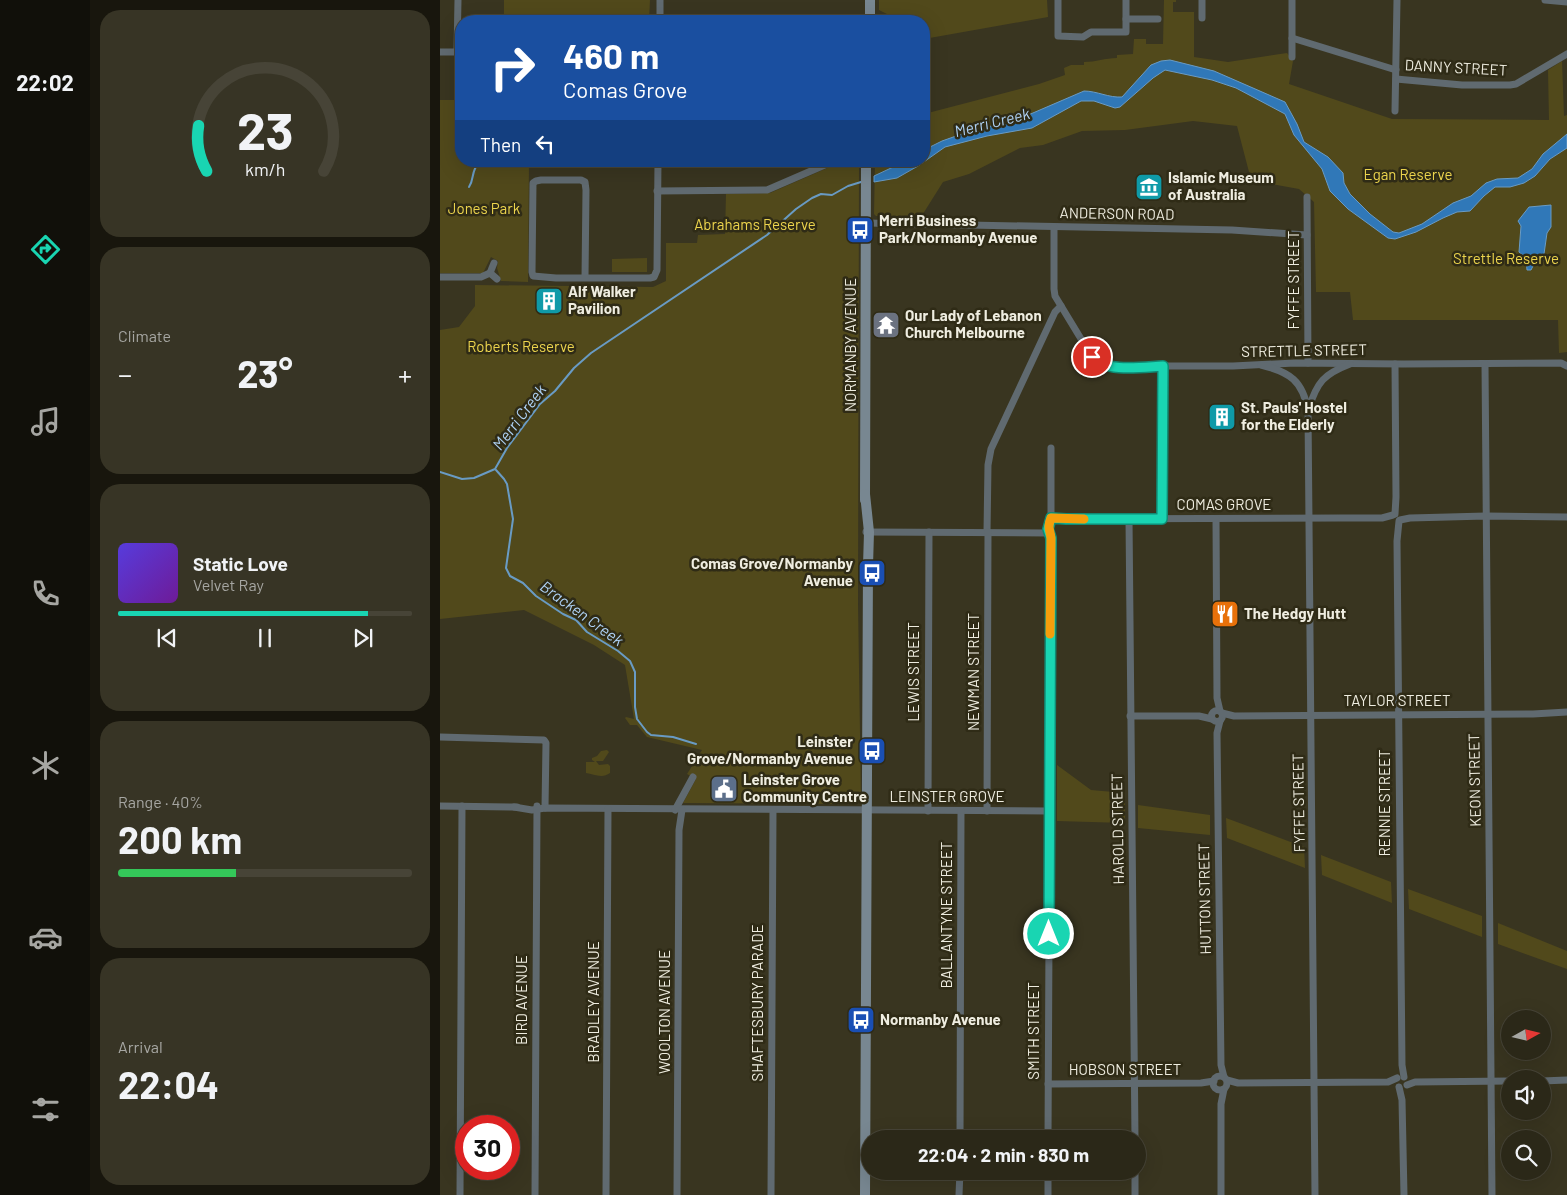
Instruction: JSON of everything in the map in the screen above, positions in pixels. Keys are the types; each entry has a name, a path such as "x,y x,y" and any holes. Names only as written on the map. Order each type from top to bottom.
{"main road":[{"path":"870,0 870,15"},
{"name":"NORMANBY AVENUE","path":"865,1195 868,566 865,494 866,167"}],"street":[{"path":"458,0 458,15"},
{"path":"660,0 660,15"},
{"path":"1058,0 1058,36 1083,38 1091,32 1126,32 1126,0"},
{"path":"1202,0 1202,18"},
{"path":"1292,0 1292,57"},
{"path":"1395,111 1397,0"},
{"path":"1545,0 1567,2"},
{"path":"1126,19 1158,19"},
{"path":"1292,38 1396,70"},
{"path":"440,52 455,52"},
{"name":"DANNY STREET","path":"1396,79 1462,84 1510,85 1516,84 1567,54"},
{"path":"585,278 585,182 581,180 536,181 532,186 533,276 585,278 650,278 654,277 657,270 658,167"},
{"path":"657,191 767,190 820,167"},
{"name":"FYFFE STREET","path":"1307,197 1308,362"},
{"name":"ANDERSON ROAD","path":"866,223 1232,230 1307,235"},
{"path":"1050,324 1067,316 1055,296 1054,227"},
{"path":"440,276 481,277 490,273 494,263"},
{"path":"490,273 497,279"},
{"name":"NEWMAN STREET","path":"987,811 988,465 991,449 1055,312 1061,306"},
{"name":"STRETTLE STREET","path":"1067,316 1088,352 1098,363 1108,367 1261,365 1308,362 1395,364 1561,362 1567,366"},
{"name":"FYFFE STREET","path":"1308,411 1320,382 1330,373 1354,363"},
{"name":"RENNIE STREET","path":"1395,364 1404,1195"},
{"name":"KEON STREET","path":"1485,364 1492,1195"},
{"name":"FYFFE STREET","path":"1261,365 1281,370 1294,379 1302,390 1308,411 1315,1195"},
{"path":"1162,519 1163,366"},
{"name":"SMITH STREET","path":"1048,1130 1049,531 1053,521 1051,448"},
{"name":"COMAS GROVE","path":"1053,521 1066,519 1567,517"},
{"name":"HAROLD STREET","path":"1129,519 1135,1130"},
{"name":"HUTTON STREET","path":"1216,519 1221,1195"},
{"path":"867,532 1036,532 1045,534 1049,531"},
{"name":"LEWIS STREET","path":"928,812 929,532"},
{"name":"TAYLOR STREET","path":"1130,716 1565,713"},
{"name":"BIRD AVENUE","path":"440,737 542,739 546,743 540,808 535,1195"},
{"path":"678,810 693,777"},
{"name":"LEINSTER GROVE","path":"440,806 678,810 1050,811"},
{"path":"460,1195 462,806"},
{"name":"BRADLEY AVENUE","path":"606,1195 608,809"},
{"name":"WOOLTON AVENUE","path":"677,1195 678,810"},
{"name":"SHAFTESBURY PARADE","path":"771,1195 773,810"},
{"name":"BALLANTYNE STREET","path":"960,1130 961,811"},
{"path":"1551,1080 1567,1080"},
{"name":"HOBSON STREET","path":"1048,1084 1501,1081"},
{"path":"960,1180 960,1195"},
{"path":"1048,1180 1048,1195"},
{"path":"1135,1180 1135,1195"}],"green space":[{"path":"504,0 650,0 649,15 504,15"},
{"path":"879,0 1047,0 1048,17 930,38 930,15 889,15 879,10"},
{"path":"1164,0 1176,0 1176,2 1173,2 1173,12 1194,12 1194,57 1228,62 1287,53 1293,61 1289,84 1392,119 1549,120 1548,70 1562,61 1564,116 1567,115 1567,352 1559,353 1558,320 1353,320 1350,292 1316,292 1314,202 1299,189 1260,182 1249,172 1237,126 1193,121 1125,130 1082,131 1043,145 1020,148 969,174 943,182 921,217 876,216 874,214 875,167 930,167 930,112 1039,84 1065,75 1064,68 1071,65 1084,65 1084,62 1117,58 1117,55 1133,54 1134,39 1146,39 1146,44 1163,44"},
{"name":"Jones Park","path":"440,100 455,100 455,167 529,167 528,282 501,281 497,268 498,261 491,257 483,273 440,273"},
{"path":"830,167 859,167 858,603 861,798 852,804 683,803 696,779 687,774 702,750 647,737 637,725 630,725 625,718 634,719 625,665 594,645 524,610 440,619 440,330 459,327 475,306 475,285 653,287 666,281 666,243 697,243 698,235 725,234 726,194 770,193"},
{"path":"647,258 647,272 612,272 612,259"},
{"path":"607,750 609,752 603,761 596,761 599,765 608,764 610,766 610,773 601,776 586,773 586,762 595,762 592,758 601,751"},
{"path":"1057,765 1091,790 1125,793 1125,823 1057,821"},
{"path":"1138,805 1210,815 1210,835 1138,828"},
{"path":"1226,818 1304,847 1305,868 1227,838"},
{"path":"1321,855 1391,882 1392,903 1322,875"},
{"path":"1408,889 1482,916 1482,937 1409,909"},
{"path":"1498,923 1567,951 1567,969 1498,944"}],"water":[{"path":"1170,60 1214,71 1285,102 1304,142 1328,157 1343,173 1344,183 1350,194 1370,214 1393,232 1399,233 1422,224 1453,203 1471,196 1486,183 1497,179 1518,178 1532,169 1543,154 1567,134 1567,148 1550,159 1535,176 1524,183 1510,187 1495,187 1470,211 1457,212 1416,232 1395,239 1388,238 1348,209 1330,191 1322,169 1294,135 1285,114 1236,88 1212,80 1165,70 1120,107 1115,108 1094,101 1081,101 1032,128 987,136 945,147 930,158 930,147 942,141 976,129 1012,122 1084,91 1122,97 1151,65"},
{"path":"893,167 916,167 897,178 874,182 874,176"},
{"path":"1551,205 1551,227 1547,233 1543,261 1535,262 1531,270 1527,270 1526,258 1519,252 1521,226 1518,221 1529,207"}],"waterway":[{"path":"469,187 476,167"},
{"name":"Merri Creek","path":"440,472 462,479 474,478 495,469 507,448 540,404 591,353 767,235 796,209 812,198 821,194 832,195 848,186 861,182"},
{"name":"Bracken Creek","path":"496,470 507,484 513,519 506,568 510,576 523,583 536,596 563,614 576,620 587,632 618,651 630,661 635,672 637,719 647,732 651,735 673,737 696,744"}],"slow traffic":[{"path":"1050,634 1051,538 1048,529 1050,520 1051,518 1084,519"}],"place":[{"name":"Islamic Museum of Australia","path":"1149,187"},
{"name":"Merri Business Park/Normanby Avenue","path":"860,230"},
{"name":"Alf Walker Pavilion","path":"549,301"},
{"name":"Our Lady of Lebanon Church Melbourne","path":"886,325"},
{"name":"St. Pauls' Hostel for the Elderly","path":"1222,417"},
{"name":"Comas Grove/Normanby Avenue","path":"872,573"},
{"name":"The Hedgy Hutt","path":"1225,614"},
{"name":"Leinster Grove/Normanby Avenue","path":"872,751"},
{"name":"Leinster Grove Community Centre","path":"724,789"},
{"name":"Normanby Avenue","path":"861,1020"}],"route":[{"path":"1049,934 1051,538 1048,529 1050,520 1051,518 1162,519 1163,366 1108,367 1098,363 1092,357"}],"park label":[{"name":"Egan Reserve","path":"1408,175"},
{"name":"Abrahams Reserve","path":"755,225"},
{"name":"Strettle Reserve","path":"1506,259"},
{"name":"Roberts Reserve","path":"521,347"}]}
